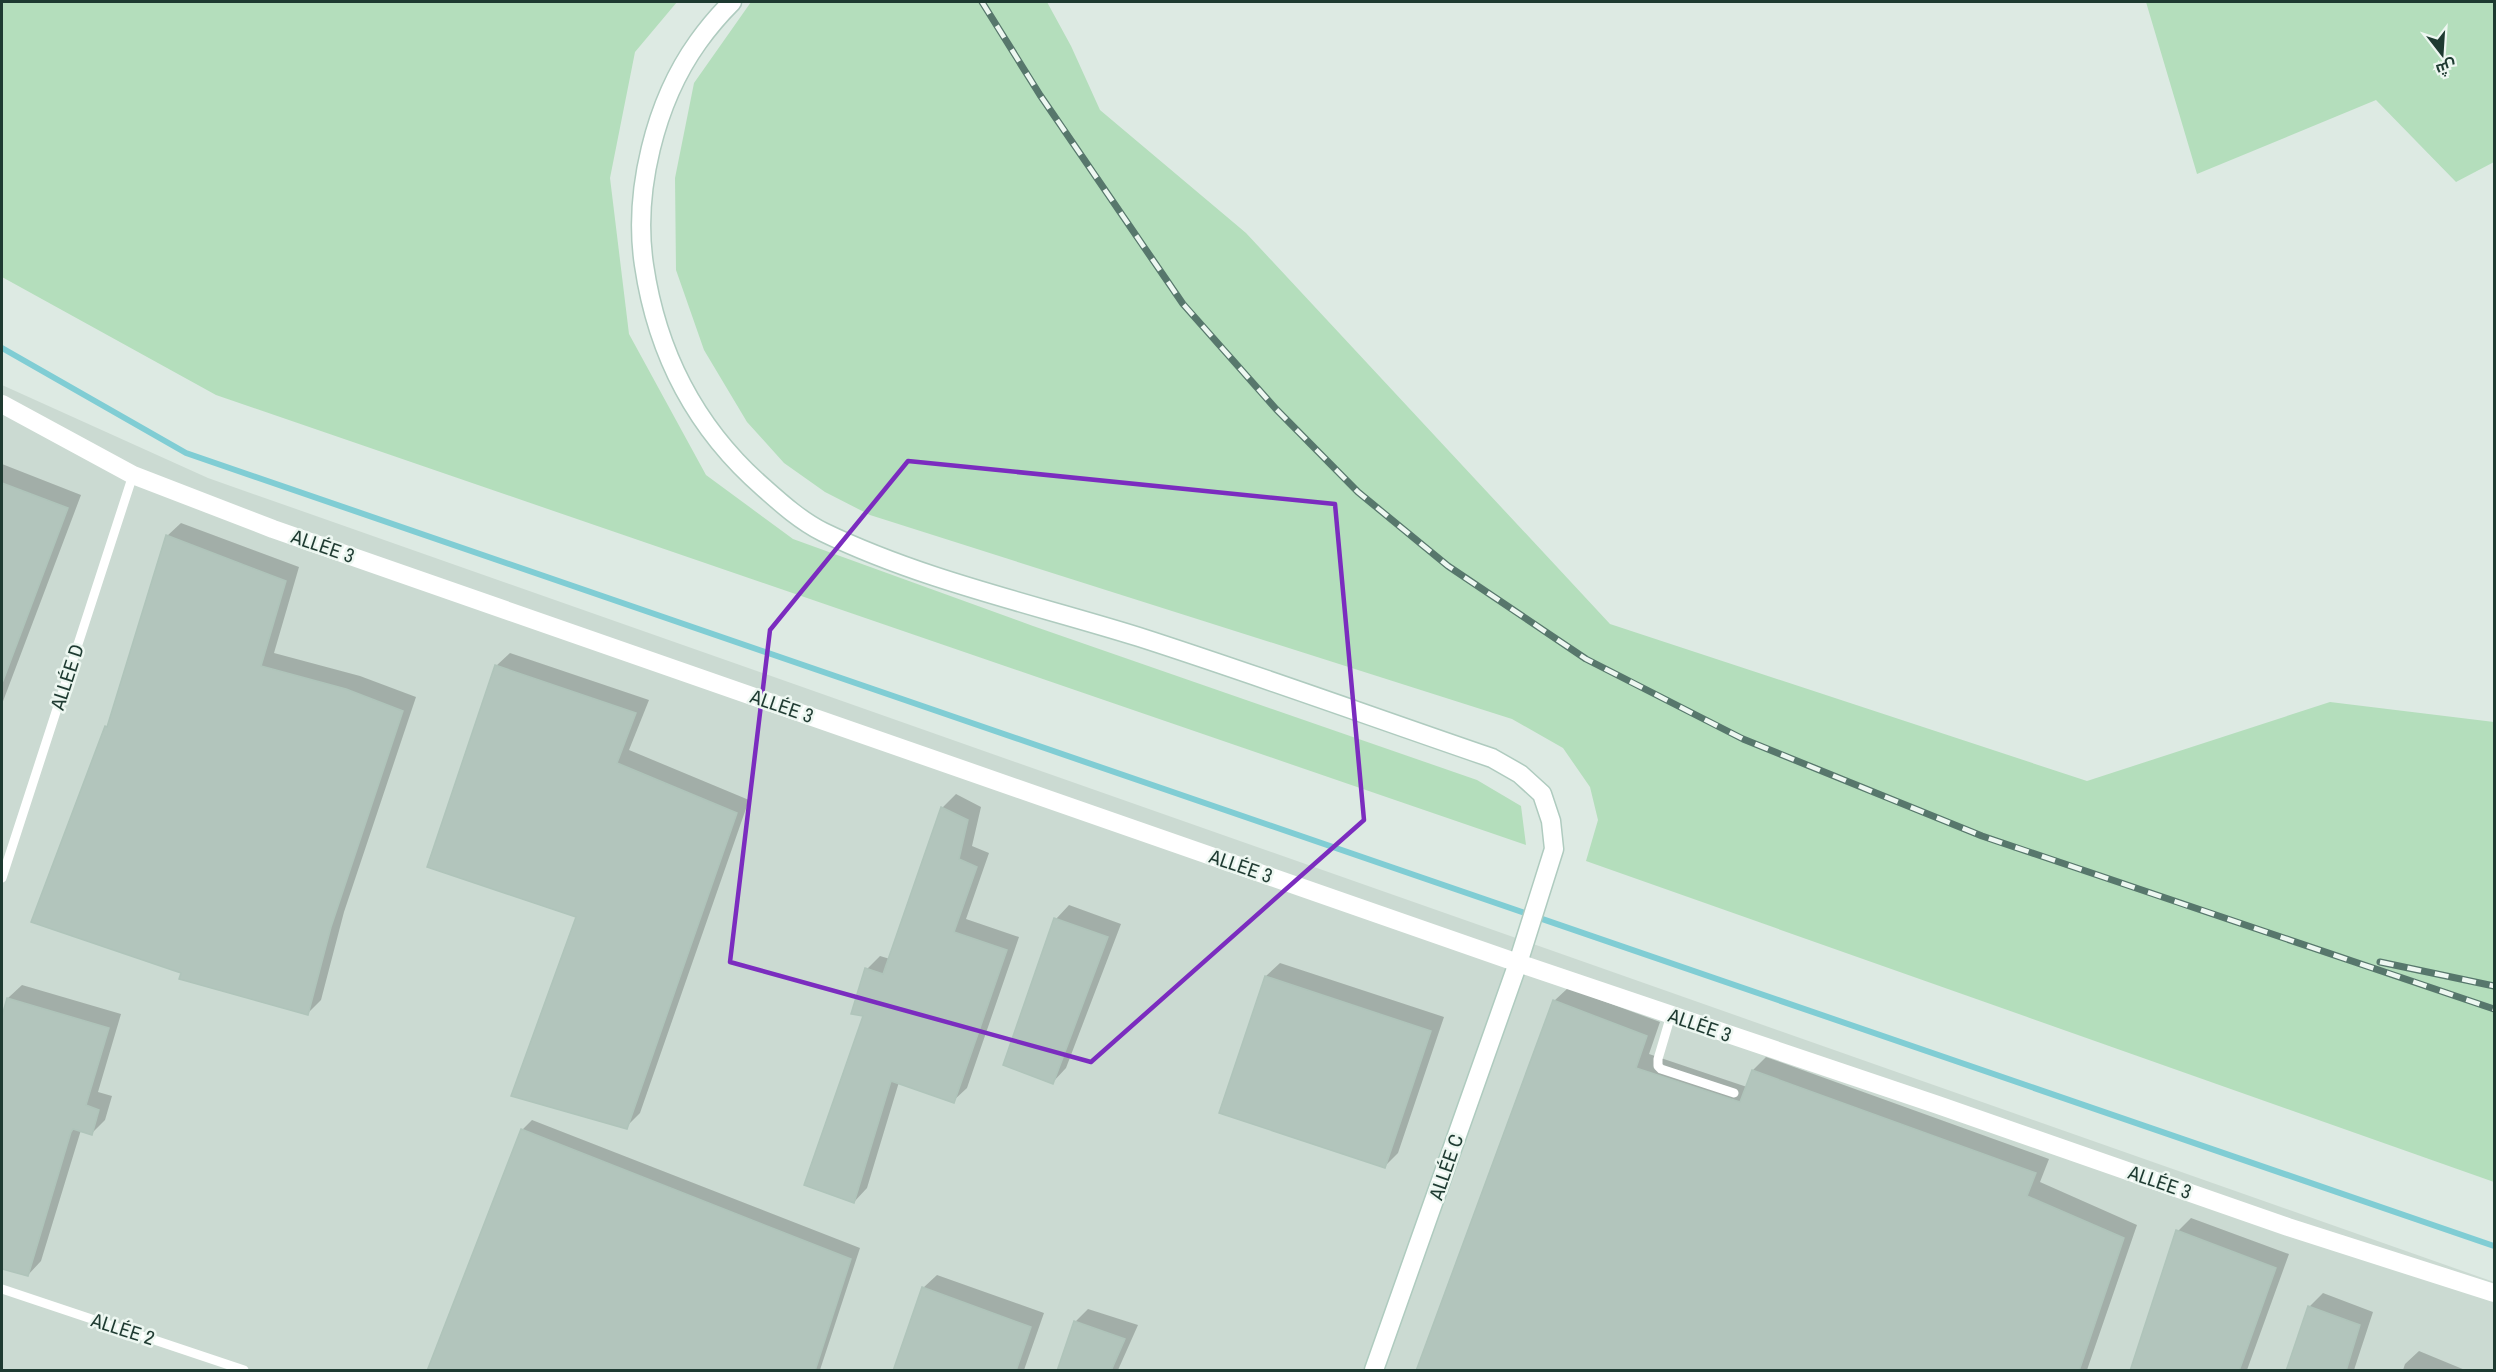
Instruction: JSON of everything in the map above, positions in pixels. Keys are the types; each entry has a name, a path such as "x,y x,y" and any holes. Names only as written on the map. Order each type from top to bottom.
{"street":[{"name":"ALLÉE C","path":"732,2 697,43 670,92 655,138 643,190 641,244 650,303 670,364 701,420 737,465 783,505 820,530 896,563 1140,638 1492,758 1520,774 1542,795 1551,820 1554,849 1520,956 1374,1371"},
{"name":"ALLÉE 3","path":"2,404 133,476 273,529 1520,956 1671,1015 2288,1227 2494,1293"}],"lane":[{"name":"ALLÉE D","path":"2,878 133,476"},
{"path":"1671,1015 1658,1059 1658,1066 1661,1070 1734,1093"},
{"name":"ALLÉE 2","path":"2,1289 244,1371"}],"highlighted area":[{"path":"908,461 1335,504 1364,820 1091,1062 730,962 770,630"}],"shaded area":[{"path":"2,385 208,478 2494,1282 2494,1370 2,1370"}],"green space":[{"path":"2,2 677,2 635,52 610,178 629,334 706,475 793,539 1033,626 1477,780 1521,806 1526,845 216,395 2,277"},
{"path":"751,2 1047,2 1071,46 1100,110 1246,233 1610,624 2087,781 2330,702 2494,722 2494,1182 1586,861 1598,820 1590,787 1563,748 1512,719 870,515 825,492 784,463 747,422 704,350 676,270 675,178 694,83"},
{"path":"2146,2 2494,2 2494,162 2456,182 2376,100 2197,174"}],"building":[{"path":"2,483 68,508 3,681 2,681"},
{"path":"166,535 286,581 261,666 346,689 403,711 331,927 308,1015 179,979 181,973 31,922 105,726 107,727"},
{"path":"495,665 636,713 617,763 737,813 627,1129 511,1096 576,917 427,867"},
{"path":"941,807 968,820 959,859 977,867 954,932 1007,950 954,1103 891,1081 854,1203 804,1185 863,1016 851,1014 865,968 883,974"},
{"path":"1054,918 1108,937 1053,1084 1003,1065"},
{"path":"1265,976 1431,1031 1385,1168 1219,1113"},
{"path":"7,998 109,1028 86,1105 99,1110 92,1135 73,1129 71,1132 28,1276 2,1269 2,1016"},
{"path":"1553,1000 1647,1036 1636,1068 1740,1102 1752,1070 2036,1173 2027,1196 2124,1238 2079,1371 1416,1371"},
{"path":"521,1129 851,1259 815,1371 427,1371"},
{"path":"2176,1230 2276,1268 2239,1371 2130,1371"},
{"path":"922,1287 1031,1327 1016,1371 893,1371"},
{"path":"2308,1306 2360,1325 2346,1371 2286,1371"},
{"path":"1074,1321 1125,1339 1111,1371 1057,1371"}],"waterway":[{"path":"2,348 186,453 2494,1246"}],"railway":[{"path":"982,2 1040,95 1183,304 1276,409 1358,492 1448,566 1586,659 1743,739 1982,836 2494,1009"},
{"path":"2380,962 2494,986"}]}
